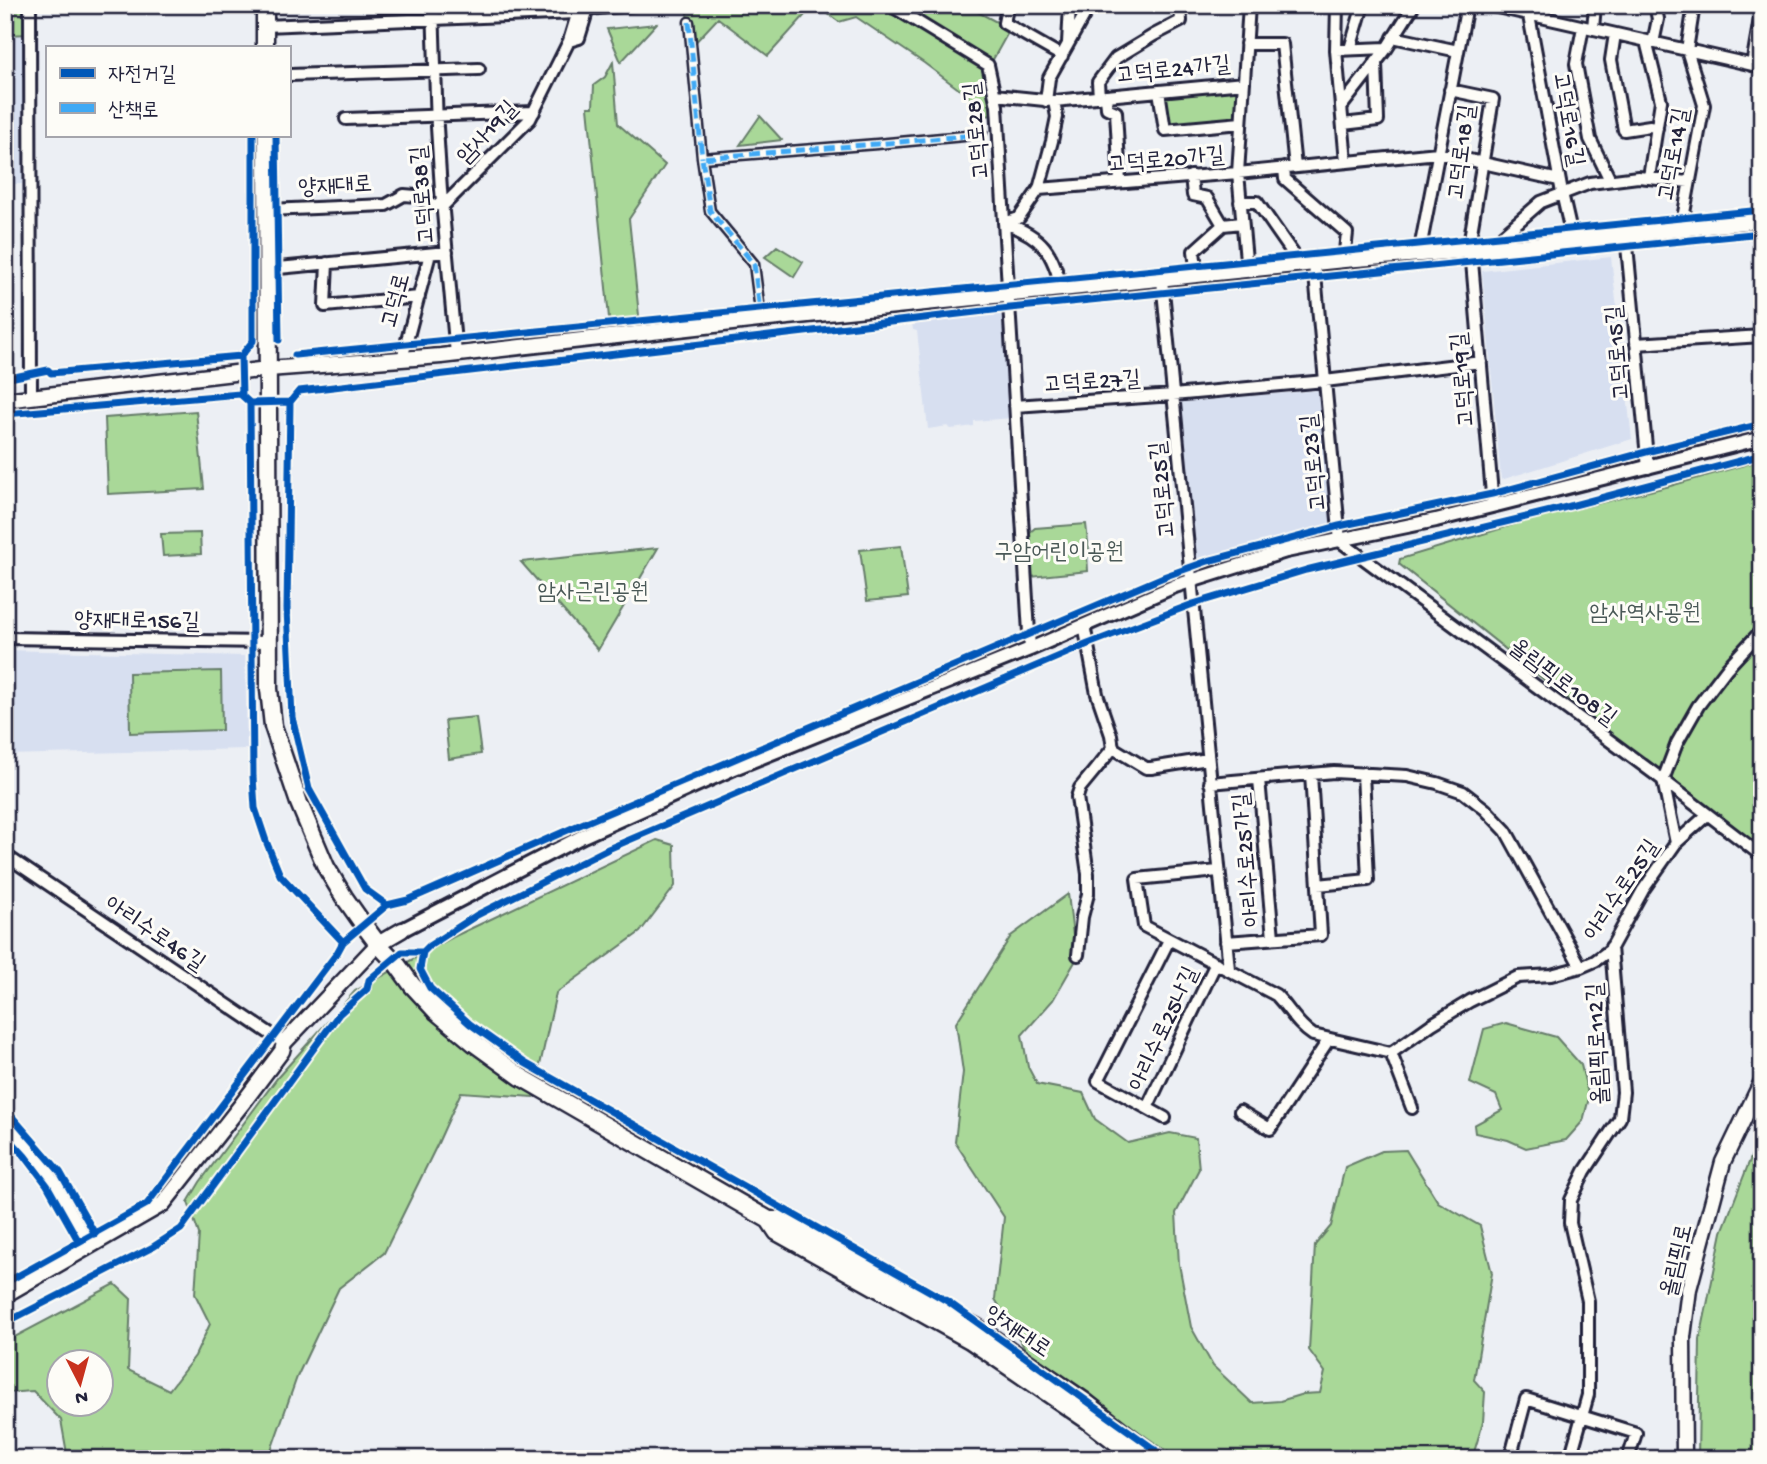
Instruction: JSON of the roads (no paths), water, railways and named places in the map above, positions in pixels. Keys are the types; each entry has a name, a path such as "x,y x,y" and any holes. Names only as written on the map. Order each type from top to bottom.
{"main road":[{"path":"265,5 265,46"},
{"name":"양재대로","path":"267,136 269,689 273,726 299,803 326,867 344,897 412,985 438,1012 504,1066 769,1220 777,1232 991,1353 1138,1459"},
{"name":"고덕로","path":"5,400 268,369 456,354 759,320 1344,260 1573,241 1762,220"},
{"path":"5,1295 163,1204 243,1104 282,1051 284,1043 378,944 402,930"},
{"name":"올림픽로","path":"1684,1459 1684,1337 1689,1289 1723,1162 1762,1082"},
{"name":"양재대로","path":"769,1220 785,1220 976,1327 1084,1401 1158,1459"}],"street":[{"path":"30,5 31,397"},
{"name":"고덕로38길","path":"433,5 436,115 456,354"},
{"path":"588,7 633,5"},
{"name":"고덕로28길","path":"890,5 988,65 997,106 1009,295"},
{"path":"1002,5 1007,8 1003,23 1062,56"},
{"path":"1068,46 1070,5"},
{"path":"1004,223 1020,218 1039,189 1057,117 1050,101 1049,78 1086,12 1087,5"},
{"path":"1102,96 1098,82 1116,58 1181,21 1180,5"},
{"path":"1247,271 1238,173 1249,5"},
{"path":"1336,5 1336,50 1346,162"},
{"path":"1350,49 1363,5"},
{"path":"1341,107 1387,48 1414,5"},
{"path":"1419,254 1467,5"},
{"path":"1488,5 1528,10 1588,28 1757,66 1762,8"},
{"path":"1595,5 1576,64 1590,139 1611,180"},
{"path":"1650,177 1661,102 1649,42 1658,19 1655,5"},
{"name":"고덕로14길","path":"1681,229 1704,106 1687,50 1694,5"},
{"name":"암사19길","path":"443,206 530,119 569,41 579,38 588,7"},
{"path":"265,26 433,19 576,9 569,41"},
{"name":"고덕로16길","path":"1528,10 1573,241"},
{"path":"689,22 710,211 754,264 759,303"},
{"path":"1615,34 1611,60 1624,130 1657,128"},
{"path":"1393,37 1458,51"},
{"path":"1246,44 1282,44 1290,167 1285,178 1347,233 1344,260"},
{"path":"1336,50 1387,48"},
{"path":"1342,124 1378,120 1376,62"},
{"path":"290,75 479,69"},
{"name":"고덕로24가길","path":"995,95 1050,101 1244,83"},
{"name":"고덕로18길","path":"1450,90 1493,99 1469,250"},
{"path":"1159,91 1165,130 1241,123"},
{"name":"고덕로24가길","path":"1102,96 1107,108 1116,113 1120,183"},
{"name":"고덕로38길","path":"346,120 534,112"},
{"path":"702,158 890,143 982,132"},
{"name":"고덕로20가길","path":"1039,189 1438,153 1559,180"},
{"path":"1191,177 1193,195 1207,198 1223,225"},
{"path":"1486,249 1541,202 1562,192 1590,183 1638,177 1689,182"},
{"name":"양재대로","path":"268,210 386,205 404,195 416,196 431,204 443,206"},
{"path":"1240,202 1257,202 1307,265"},
{"path":"1004,223 1020,228 1041,242 1056,266 1062,290"},
{"path":"1197,276 1194,251 1223,225 1242,223"},
{"name":"고덕로15길","path":"1626,235 1648,468"},
{"name":"고덕로19길","path":"1469,250 1493,506"},
{"path":"268,269 447,252"},
{"name":"고덕로","path":"402,359 430,254"},
{"path":"327,264 325,306 419,297"},
{"name":"고덕로23길","path":"1307,265 1325,381 1340,541"},
{"name":"고덕로25길","path":"1162,280 1191,581"},
{"name":"고덕로27길","path":"1009,295 1030,649"},
{"path":"1636,344 1762,336"},
{"name":"고덕로23길","path":"1325,381 1480,362"},
{"path":"1173,395 1325,381"},
{"name":"고덕로27길","path":"1015,406 1173,395"},
{"path":"402,930 583,836 732,769 1191,581 1286,551 1493,506 1762,438"},
{"name":"올림픽로108길","path":"1340,541 1762,856"},
{"path":"1191,581 1229,970"},
{"path":"1078,956 1082,917 1088,894 1088,874 1077,797 1080,788 1113,748 1097,694 1084,625"},
{"path":"1663,780 1677,743 1698,706 1727,668 1762,630"},
{"name":"양재대로156길","path":"5,638 268,642"},
{"path":"1113,748 1146,768 1208,760"},
{"name":"아리수로25가길","path":"1210,783 1334,772 1363,773 1407,776 1463,792 1485,809 1506,831 1580,967"},
{"path":"1318,885 1368,880 1363,773"},
{"path":"1226,942 1321,935 1311,774"},
{"name":"아리수로25가길","path":"1259,779 1273,938"},
{"name":"아리수로25길","path":"1391,1053 1470,1001 1518,977 1551,975 1580,967 1595,961 1611,947 1643,890 1676,843 1663,780"},
{"path":"1676,843 1707,814"},
{"name":"아리수로46길","path":"5,855 284,1043"},
{"path":"1218,871 1137,879 1144,926 1276,995 1286,1004 1303,1029 1313,1035 1391,1053 1412,1108"},
{"name":"아리수로25나길","path":"1169,940 1098,1081 1147,1108 1216,962"},
{"name":"올림픽로112길","path":"1570,1459 1588,1395 1588,1301 1570,1223 1571,1200 1585,1171 1620,1118 1623,1092 1611,947"},
{"path":"1240,1111 1270,1129 1329,1039"},
{"path":"1147,1108 1165,1118"},
{"path":"5,1121 33,1151 53,1180 90,1246"},
{"path":"1510,1459 1526,1399 1636,1433 1628,1459"}],"park label":[{"name":"구암어린이공원","path":"1059,550"},
{"name":"암사근린공원","path":"593,590"},
{"name":"암사역사공원","path":"1645,611"}]}
